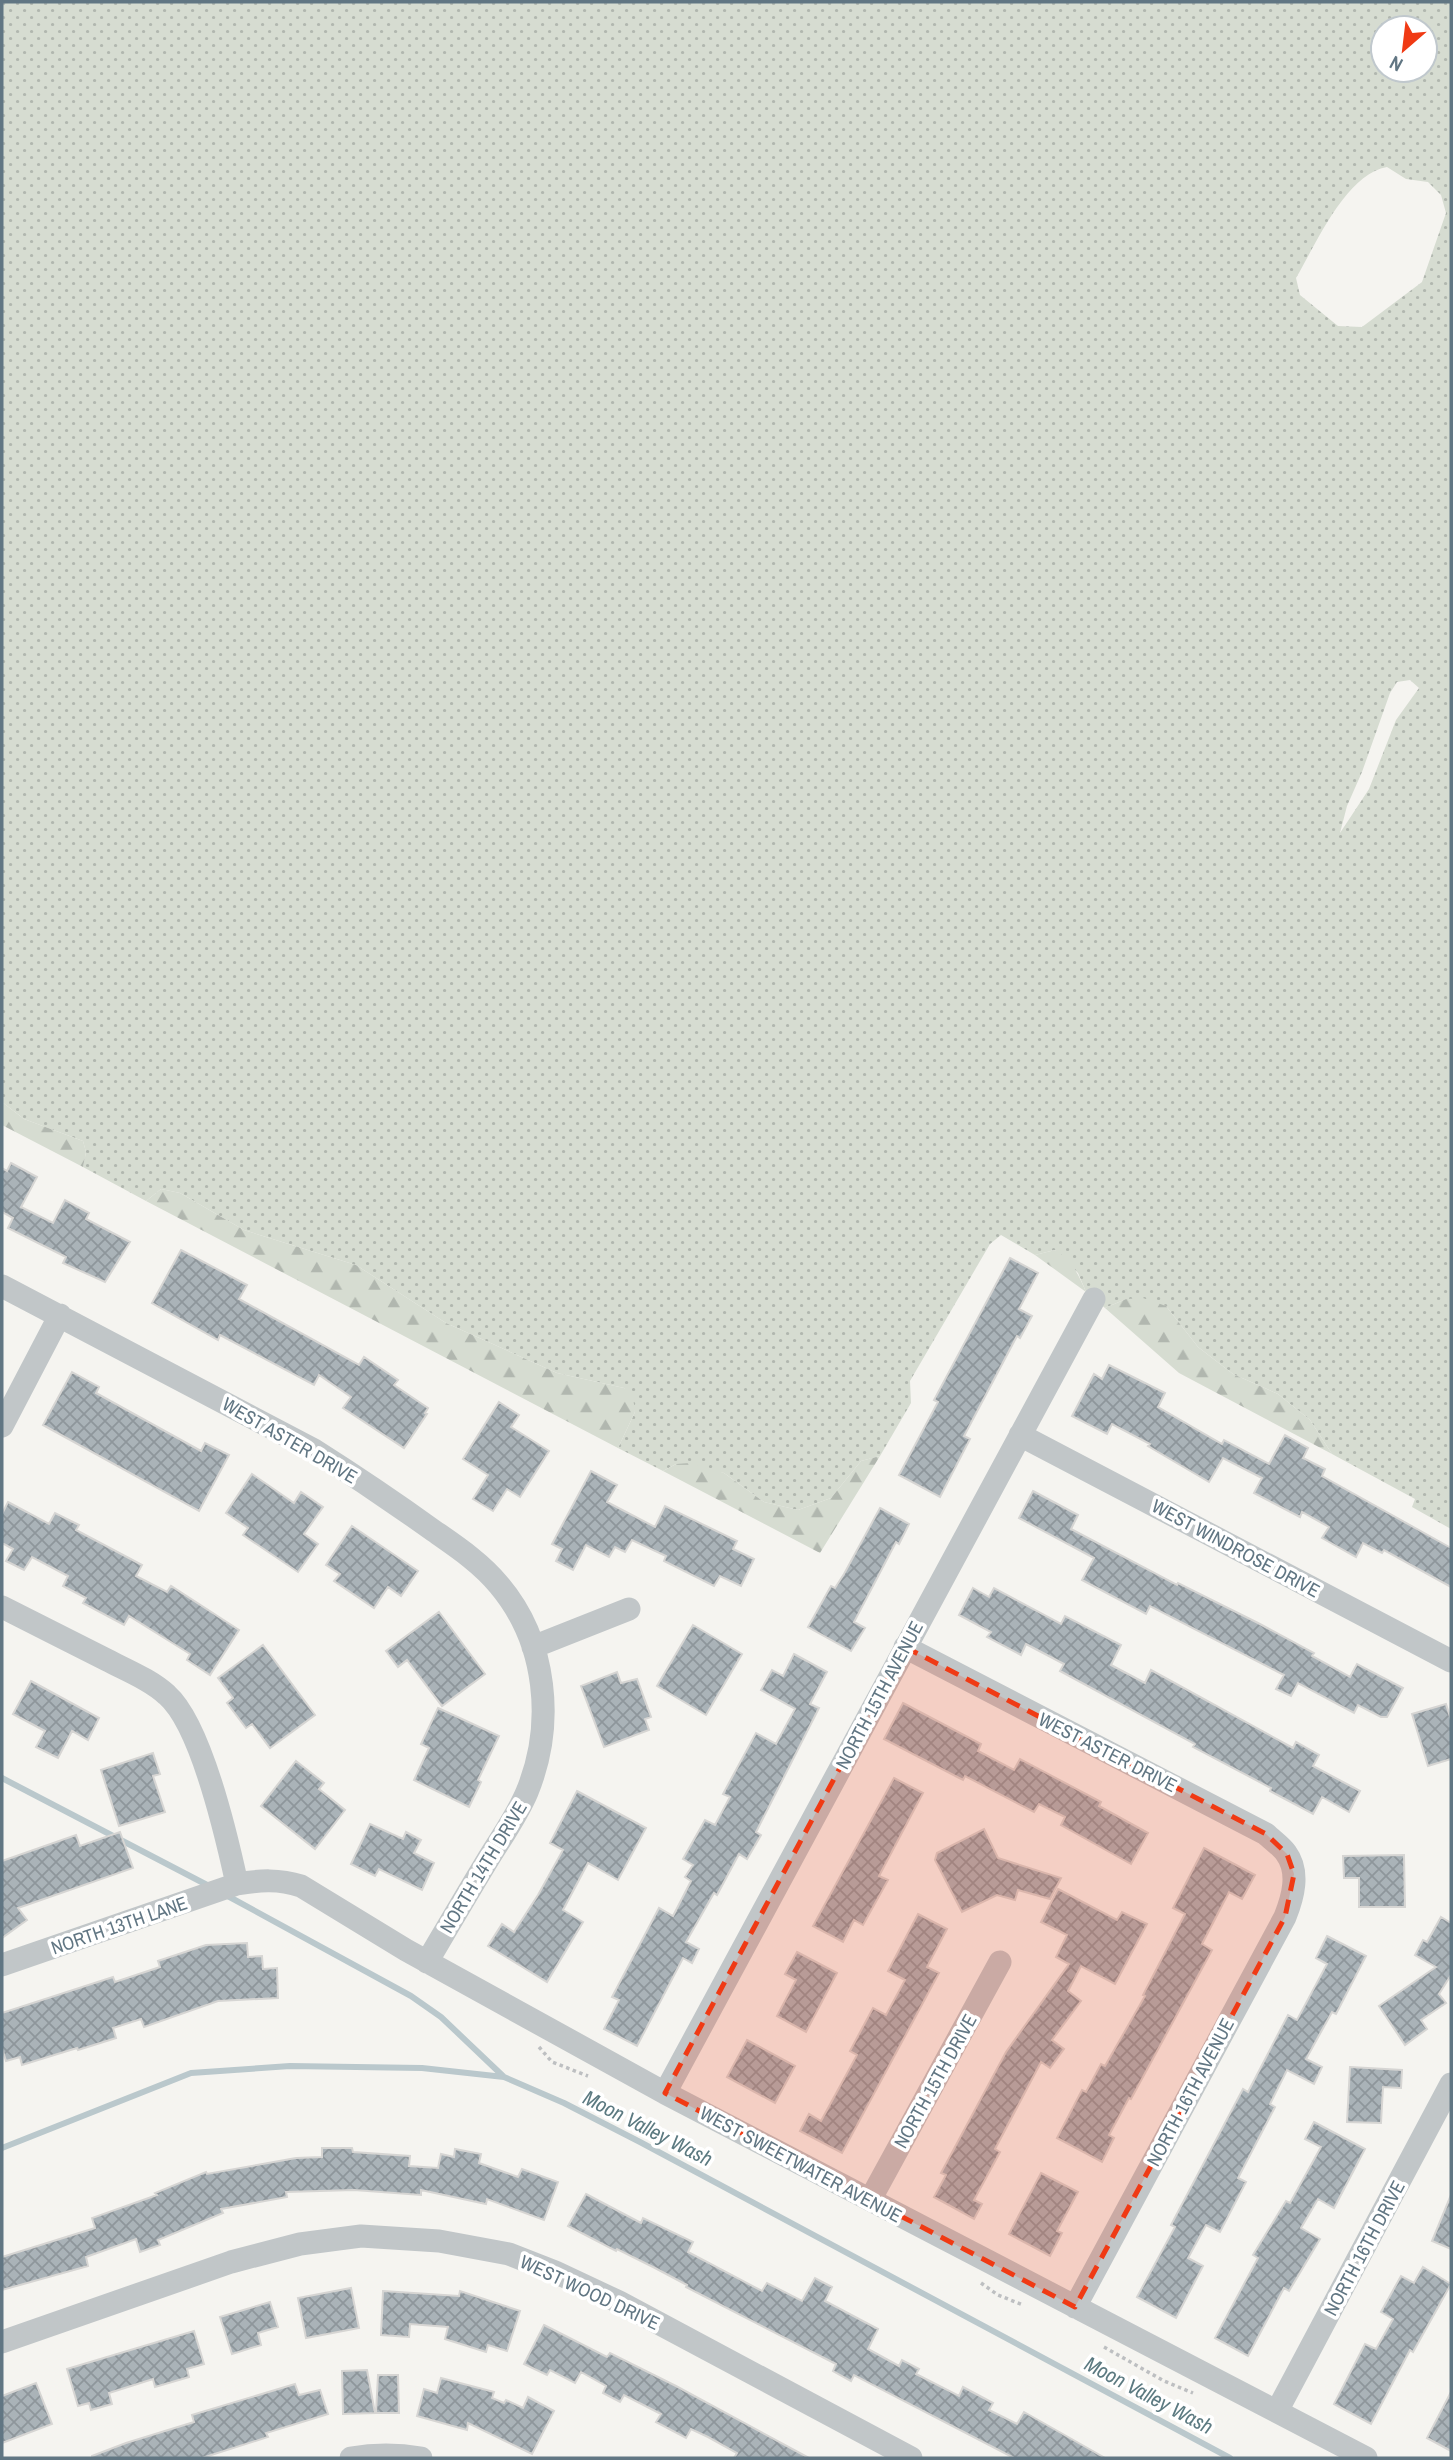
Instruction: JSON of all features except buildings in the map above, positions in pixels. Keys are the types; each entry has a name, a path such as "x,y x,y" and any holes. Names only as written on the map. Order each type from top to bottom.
{"street":[{"name":"WEST ASTER DRIVE","path":"2,1286 314,1450 424,1523 465,1553 499,1585 523,1623 533,1647"},
{"name":"NORTH 15TH AVENUE","path":"665,2093 1094,1299"},
{"path":"2,1426 60,1315"},
{"name":"WEST WINDROSE DRIVE","path":"1020,1435 1451,1661"},
{"path":"2,1606 131,1673 167,1695 184,1715 198,1745 223,1829 233,1886"},
{"path":"533,1647 629,1609"},
{"name":"NORTH 14TH DRIVE","path":"427,1962 515,1816 533,1777 542,1737 544,1706 541,1678 533,1647"},
{"name":"WEST ASTER DRIVE","path":"905,1647 1266,1834 1287,1854 1294,1874"},
{"name":"NORTH 16TH AVENUE","path":"1075,2307 1285,1917 1293,1898 1294,1874"},
{"name":"WEST SWEETWATER AVENUE","path":"233,1886 269,1880 301,1886 427,1962 665,2093 1366,2458"},
{"name":"NORTH 13TH LANE","path":"2,1965 233,1886"},
{"name":"NORTH 15TH DRIVE","path":"870,2200 1000,1962"},
{"name":"NORTH 16TH DRIVE","path":"1277,2411 1451,2084"},
{"name":"WEST WOOD DRIVE","path":"2,2342 231,2262 300,2244 361,2236 439,2241 509,2254 555,2272 619,2302 911,2458"},
{"path":"351,2458 373,2455 421,2458"}],"highlighted area":[{"path":"905,1647 1266,1834 1287,1854 1294,1874 1285,1917 1075,2307 665,2093"}],"green space":[{"path":"2,2 1451,2 1451,1529 1412,1507 1415,1499 1332,1454 1310,1420 1278,1394 1233,1374 1198,1347 1166,1306 1126,1299 1105,1308 1086,1292 1078,1273 1055,1250 1035,1255 1001,1235 990,1244 910,1381 911,1403 880,1456 861,1461 831,1498 798,1510 764,1502 724,1473 676,1464 663,1471 618,1448 635,1412 624,1388 557,1373 446,1323 356,1265 244,1230 180,1193 161,1189 146,1201 83,1167 86,1152 83,1141 24,1119 2,1102","holes":["1387,167 1406,179 1428,182 1441,195 1446,213 1422,282 1362,327 1338,326 1300,295 1296,278 1345,196 1372,172","1410,680 1419,688 1396,720 1369,789 1340,833 1347,806 1390,693 1397,682"]},
{"path":"2,1102 24,1119 83,1141 86,1152 83,1167 2,1125"},
{"path":"161,1189 180,1193 244,1230 356,1265 446,1323 557,1373 624,1388 633,1397 635,1412 618,1448 146,1201"},
{"path":"1055,1250 1074,1268 1086,1292 1035,1255"},
{"path":"1143,1298 1166,1306 1198,1347 1233,1374 1278,1394 1310,1420 1332,1454 1179,1373 1105,1308 1126,1299"},
{"path":"880,1456 820,1553 663,1471 676,1464 691,1463 724,1473 764,1502 798,1510 831,1498 861,1461"}],"waterway":[{"path":"2,1778 211,1887"},
{"path":"224,1894 411,1996 441,2017 503,2076"},
{"name":"Moon Valley Wash","path":"2,2148 191,2073 290,2066 422,2068 504,2077 564,2103 640,2142 1230,2458"}]}
